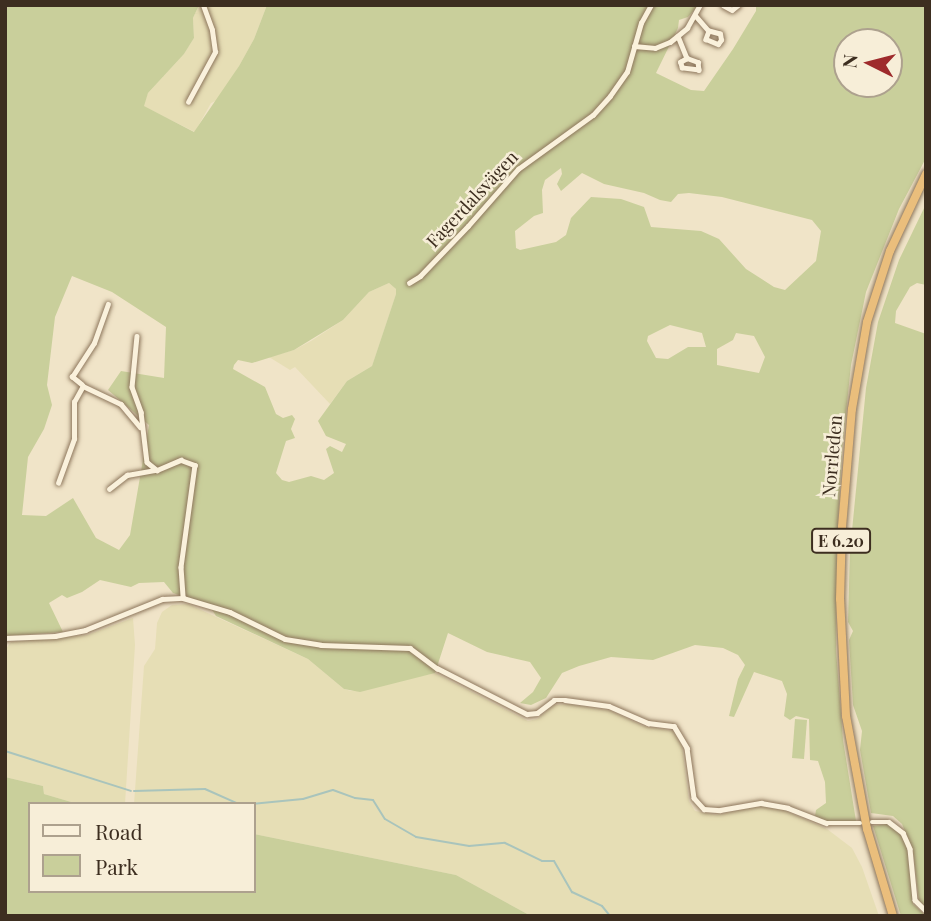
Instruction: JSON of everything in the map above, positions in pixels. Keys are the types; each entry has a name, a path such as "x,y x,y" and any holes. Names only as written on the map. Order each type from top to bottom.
{"highway":[{"name":"Norrleden","path":"893,916 867,830 846,716 840,599 842,527 851,418 867,322 890,251 926,174"}],"street":[{"path":"188,102 215,55 214,38 203,5"},
{"name":"Fagerdalsvägen","path":"409,283 420,276 468,226 524,163 601,107 627,72 641,23 651,5"},
{"path":"634,46 655,48 678,36 700,5"},
{"path":"723,5 732,10 738,5"},
{"path":"695,15 709,31"},
{"path":"678,36 687,58"},
{"path":"108,304 95,341 72,377 83,386 121,404 132,414 142,431"},
{"path":"136,336 132,383 141,412 146,460 157,470"},
{"path":"58,483 74,439 74,402 83,386"},
{"path":"109,488 127,475 157,470 181,460 195,465 181,567 183,598"},
{"path":"5,638 55,636 108,623 162,599 183,598 230,612 285,639 352,647 408,647 437,668 527,714 537,713 551,702 565,700 608,706 648,723 674,726 688,752 694,798 704,809 720,810 761,803 788,808 826,823 860,823"},
{"path":"872,822 894,824 903,833 910,849 915,900 926,911"}],"shaded area":[{"path":"199,5 267,5 254,39 239,66 218,100 211,103 195,132 143,106 148,93 184,54 194,38 193,18"},
{"path":"389,283 396,289 396,294 372,366 347,381 330,404 295,367 290,370 269,357 294,350 311,341 343,320 369,292"},
{"path":"188,604 308,659 344,689 351,691 435,673 528,721 537,719 554,705 568,704 611,711 643,726 673,731 682,746 689,801 695,811 717,815 759,806 781,809 827,829 852,848 862,867 879,916 531,916 456,875 256,834 256,802 134,802 144,666 155,649 157,623 162,612 172,605"},
{"path":"133,618 135,645 125,802 71,802 44,794 43,786 5,777 5,650 11,642 87,635"}],"green space":[{"path":"5,5 199,5 193,18 194,38 184,54 148,93 144,106 194,132 239,66 254,39 267,5 699,5 688,17 679,20 678,28 656,73 691,90 704,91 756,11 756,5 926,5 926,158 899,209 866,292 851,365 842,451 837,543 836,650 843,740 856,821 828,822 815,816 816,810 826,803 825,782 818,761 810,760 809,719 796,716 790,720 784,716 787,694 782,681 754,672 734,717 729,716 738,679 745,665 738,655 723,648 695,645 653,660 611,657 579,666 562,673 546,698 531,705 520,703 533,692 541,678 530,662 487,652 448,633 435,673 360,692 344,689 308,659 216,616 209,605 173,593 164,582 139,583 131,587 100,580 67,598 62,595 49,603 63,632 5,636","holes":["561,168 562,174 557,184 561,191 582,173 604,184 644,193 660,200 671,202 678,194 689,193 722,197 812,220 821,231 816,261 785,290 774,287 746,269 719,239 701,231 651,227 644,207 621,199 591,197 571,218 566,235 556,242 520,250 516,248 515,231 534,216 543,213 542,190 545,180","72,276 112,292 166,327 164,378 121,371 108,390 149,425 130,535 119,550 96,538 73,498 46,516 22,515 28,457 44,429 52,405 47,385 55,317","389,283 396,289 372,366 347,381 318,421 326,436 346,444 342,452 330,446 326,449 334,473 324,480 311,476 289,482 282,480 276,473 286,441 295,438 291,429 295,419 292,415 283,418 276,414 265,387 233,369 234,365 238,360 252,363 294,350 343,320 369,292","670,325 702,333 706,347 688,347 668,359 656,358 647,341 648,336","736,333 754,336 765,357 759,373 717,365 717,349 733,340"]},
{"path":"926,204 926,285 917,283 910,287 896,311 895,323 926,334 926,908 919,901 913,851 902,824 893,816 871,813 860,750 862,731 853,705 849,640 853,631 848,622 850,551 866,388 878,322 899,260"},
{"path":"795,719 807,720 804,759 792,758"},
{"path":"5,777 43,786 44,794 71,802 28,802 28,893 256,893 256,834 456,875 531,916 5,916"},
{"path":"887,824 895,827 904,839 909,855 913,904 926,916 901,916 873,826"}],"waterway":[{"path":"5,751 131,791"},
{"path":"134,791 205,789 234,802"},
{"path":"256,804 303,799 333,790 355,798 373,800 385,819 416,837 469,846 505,843 542,861 554,861 572,892 602,906 610,916"}]}
